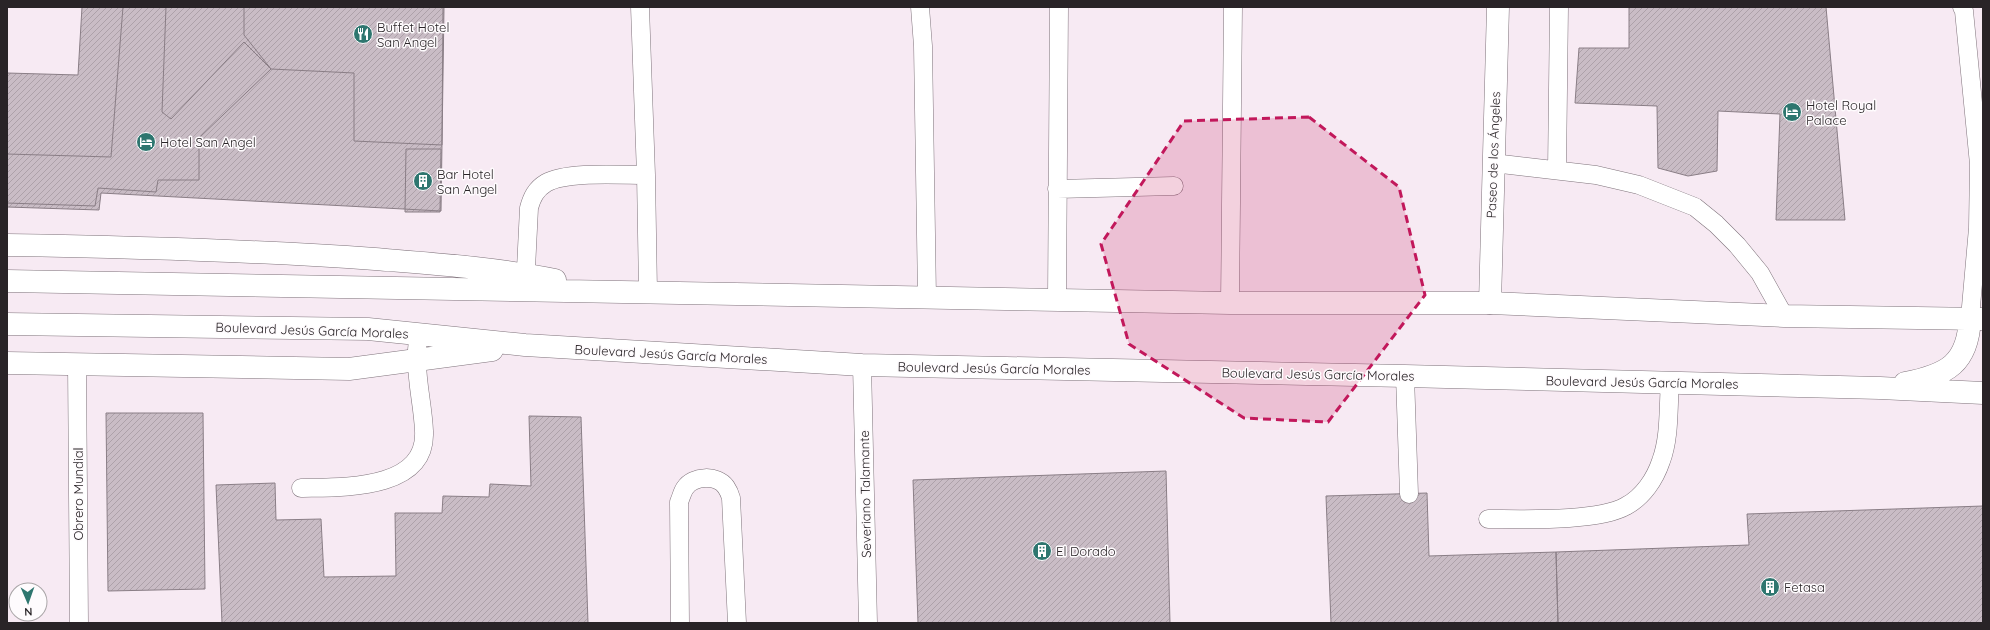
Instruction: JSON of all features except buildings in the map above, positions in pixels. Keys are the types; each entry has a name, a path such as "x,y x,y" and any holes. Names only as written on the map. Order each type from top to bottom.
{"main road":[{"name":"Paseo de los Ángeles","path":"1490,303 1498,7"},
{"path":"7,245 276,252 449,265 525,282"},
{"path":"7,281 525,282 615,291 1230,303 1490,303 1784,316 1976,318 1966,347 1961,357 1954,365 1917,381 1880,388"},
{"name":"Boulevard Jesús García Morales","path":"7,324 368,329 525,345 862,365 1405,376 1880,388 1983,393"},
{"path":"7,363 349,369 525,345"}],"lane":[{"path":"640,7 646,175 648,291"},
{"path":"920,7 923,54 927,297"},
{"path":"1057,299 1059,7"},
{"path":"1230,303 1233,7"},
{"path":"1557,170 1559,7"},
{"path":"1964,8 1979,164 1976,318"},
{"path":"1493,163 1596,175 1639,185 1696,207 1737,245 1760,273 1784,316"},
{"path":"525,282 529,208 532,196 540,188 547,182 573,176 646,175"},
{"path":"1057,189 1174,186"},
{"path":"301,488 358,486 377,482 395,476 408,469 417,460 424,432 416,360 419,333"},
{"name":"Obrero Mundial","path":"77,364 79,623"},
{"name":"Severiano Talamante","path":"862,365 868,623"},
{"path":"1405,376 1408,494"},
{"path":"1488,519 1568,518 1603,514 1626,507 1641,496 1661,462 1666,439 1670,383"},
{"path":"680,623 679,502 684,488 692,480 703,478 715,480 726,485 731,498 737,623"}],"highlighted area":[{"path":"1309,117 1399,187 1425,295 1328,422 1244,418 1129,344 1101,244 1184,121"}],"place":[{"name":"Buffet Hotel San Angel","path":"363,34"},
{"name":"Hotel Royal Palace","path":"1792,112"},
{"name":"Hotel San Angel","path":"146,142"},
{"name":"Bar Hotel San Angel","path":"423,181"},
{"name":"El Dorado","path":"1042,551"},
{"name":"Fetasa","path":"1770,587"}]}
